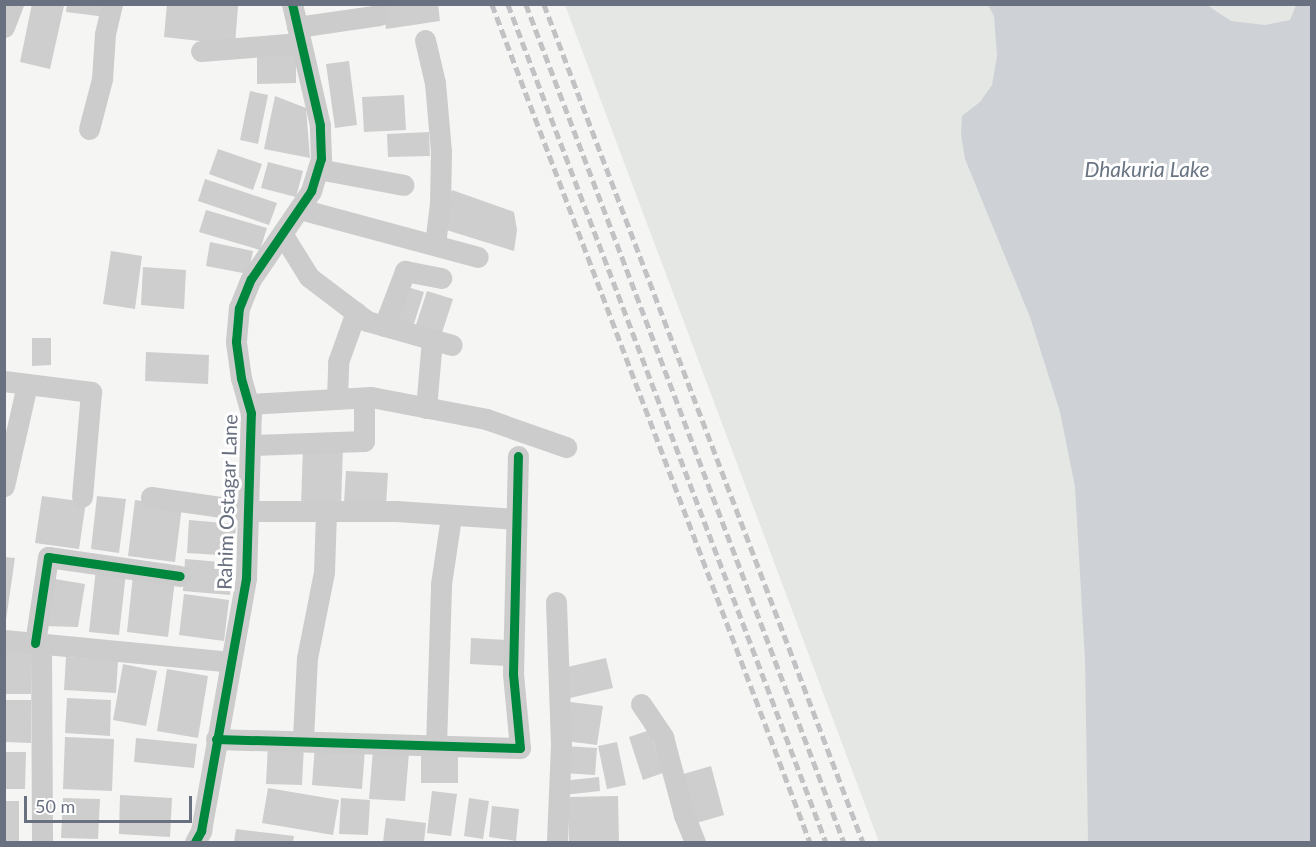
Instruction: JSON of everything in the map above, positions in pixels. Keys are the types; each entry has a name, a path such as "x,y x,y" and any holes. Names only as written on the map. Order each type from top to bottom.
{"street":[{"path":"4,27 13,4"},
{"path":"88,129 102,79 105,34 112,4"},
{"name":"Rahim Ostagar Lane","path":"195,843 246,578 251,445 249,404 236,341 239,308 251,279 300,209 318,169 320,125 292,4"},
{"path":"201,51 298,35 379,15"},
{"path":"425,40 435,83 441,152 440,203 435,245"},
{"path":"318,169 404,185"},
{"path":"300,209 478,257"},
{"path":"283,235 309,277 367,321 442,342 426,408"},
{"path":"384,326 405,271 441,278"},
{"path":"337,399 338,362 356,312"},
{"path":"4,381 91,392 82,497"},
{"path":"4,486 27,385"},
{"path":"249,404 364,398 486,419 566,447"},
{"path":"251,445 364,441 364,398"},
{"path":"216,739 303,739 520,748 513,674 518,456"},
{"path":"151,497 248,511 396,511 451,518 516,519"},
{"path":"303,739 307,658 324,572 326,511"},
{"path":"436,746 441,584 451,518"},
{"path":"42,843 38,643 48,557 180,576"},
{"path":"556,602 561,746 557,843"},
{"path":"4,640 231,662"},
{"path":"641,704 663,737 684,815 695,843"}],"shaded area":[{"path":"565,5 1311,5 1311,842 879,842"}],"water":[{"name":"Dhakuria Lake","path":"988,5 1207,5 1231,21 1265,25 1290,20 1296,5 1311,5 1311,842 1088,842 1085,661 1075,487 1060,412 1030,317 965,159 961,135 962,116 980,102 992,85 997,56 994,16"}],"building":[{"path":"32,4 64,6 50,69 20,62"},
{"path":"67,4 107,4 106,17 66,12"},
{"path":"167,4 238,6 235,45 164,37"},
{"path":"382,4 438,4 440,21 386,29"},
{"path":"296,50 296,83 257,84 257,51"},
{"path":"349,61 357,125 335,128 326,64"},
{"path":"250,91 268,95 258,144 240,140"},
{"path":"404,95 406,130 364,132 362,97"},
{"path":"275,96 306,108 310,158 264,149"},
{"path":"429,132 430,156 388,157 387,134"},
{"path":"218,149 262,164 253,190 209,174"},
{"path":"268,162 303,171 296,197 261,188"},
{"path":"205,179 277,203 269,225 198,201"},
{"path":"452,190 514,212 517,230 514,251 440,228"},
{"path":"206,210 267,228 260,250 199,232"},
{"path":"210,242 253,251 248,274 206,266"},
{"path":"111,251 142,256 135,309 103,304"},
{"path":"143,267 186,270 184,309 141,305"},
{"path":"404,286 424,292 413,327 393,321"},
{"path":"427,291 453,299 441,336 415,328"},
{"path":"32,338 51,338 51,365 32,366"},
{"path":"146,352 209,355 208,384 145,381"},
{"path":"303,446 343,447 341,507 301,506"},
{"path":"346,471 388,473 386,505 344,503"},
{"path":"42,496 86,502 79,549 35,543"},
{"path":"97,496 126,499 119,553 91,549"},
{"path":"135,500 182,506 175,562 128,556"},
{"path":"189,520 236,524 234,556 187,553"},
{"path":"4,557 15,558 6,620 4,620"},
{"path":"185,559 233,563 230,595 183,591"},
{"path":"96,569 126,573 119,635 89,632"},
{"path":"133,575 175,580 168,637 127,632"},
{"path":"49,578 85,584 78,627 42,626"},
{"path":"184,594 229,600 224,641 179,635"},
{"path":"471,638 507,640 506,666 470,664"},
{"path":"4,650 31,650 31,694 4,694"},
{"path":"66,657 118,661 116,693 64,690"},
{"path":"606,658 613,688 570,698 563,668"},
{"path":"123,664 157,671 146,726 113,720"},
{"path":"167,669 208,676 198,738 157,731"},
{"path":"67,698 111,700 110,736 65,733"},
{"path":"4,700 31,700 31,743 4,742"},
{"path":"570,702 603,706 597,745 565,741"},
{"path":"650,730 663,773 643,780 629,737"},
{"path":"65,737 114,739 112,791 63,789"},
{"path":"136,738 197,744 194,768 134,762"},
{"path":"617,742 626,785 607,789 598,746"},
{"path":"268,744 304,745 302,785 266,784"},
{"path":"315,745 365,749 362,789 312,785"},
{"path":"565,746 597,748 595,775 563,773"},
{"path":"373,750 409,753 405,801 369,799"},
{"path":"421,751 458,751 458,783 421,783"},
{"path":"4,752 26,752 25,789 4,789"},
{"path":"711,766 724,815 693,824 680,775"},
{"path":"599,777 600,791 564,795 562,781"},
{"path":"268,788 339,800 333,835 262,823"},
{"path":"432,791 457,794 451,836 427,833"},
{"path":"120,795 172,798 170,837 119,834"},
{"path":"618,796 619,842 569,842 568,797"},
{"path":"63,798 100,799 98,839 61,838"},
{"path":"341,798 370,800 368,835 339,834"},
{"path":"469,798 489,801 483,839 464,836"},
{"path":"4,801 19,801 19,842 4,842"},
{"path":"492,806 519,809 516,841 489,837"},
{"path":"386,818 426,823 424,842 383,842"},
{"path":"236,829 294,836 293,842 234,842"}],"railway":[{"path":"492,4 810,842"},
{"path":"508,4 826,842"},
{"path":"526,4 844,842"},
{"path":"544,4 863,842"}],"cycle path":[{"path":"195,842 201,831 246,578 251,413 241,378 236,341 239,308 251,279 311,191 321,159 320,125 292,4"},
{"path":"216,739 520,748 513,674 518,456"},
{"path":"35,643 48,557 180,576"}]}
